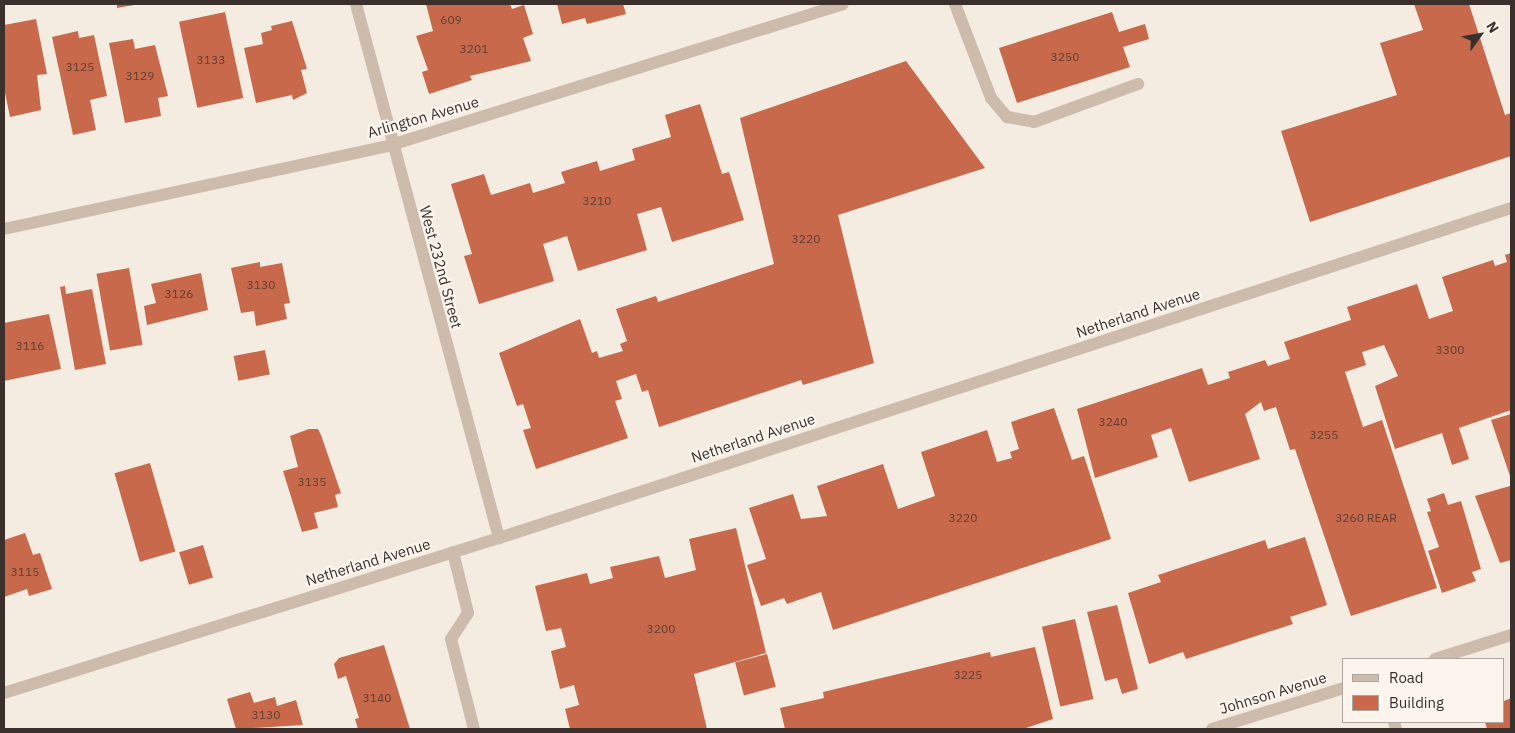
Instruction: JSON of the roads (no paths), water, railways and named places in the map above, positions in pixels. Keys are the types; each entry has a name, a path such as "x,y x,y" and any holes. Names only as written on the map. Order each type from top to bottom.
{"street":[{"name":"West 232nd Street","path":"356,4 391,145 499,538"},
{"name":"Arlington Avenue","path":"4,229 391,145 843,4"},
{"path":"955,4 991,98 1007,117 1034,122 1138,84"},
{"name":"Netherland Avenue","path":"4,694 499,538 1511,208"},
{"path":"453,552 468,613 452,639 474,729"},
{"path":"1438,658 1511,635"},
{"name":"Johnson Avenue","path":"1212,729 1342,689"}]}
